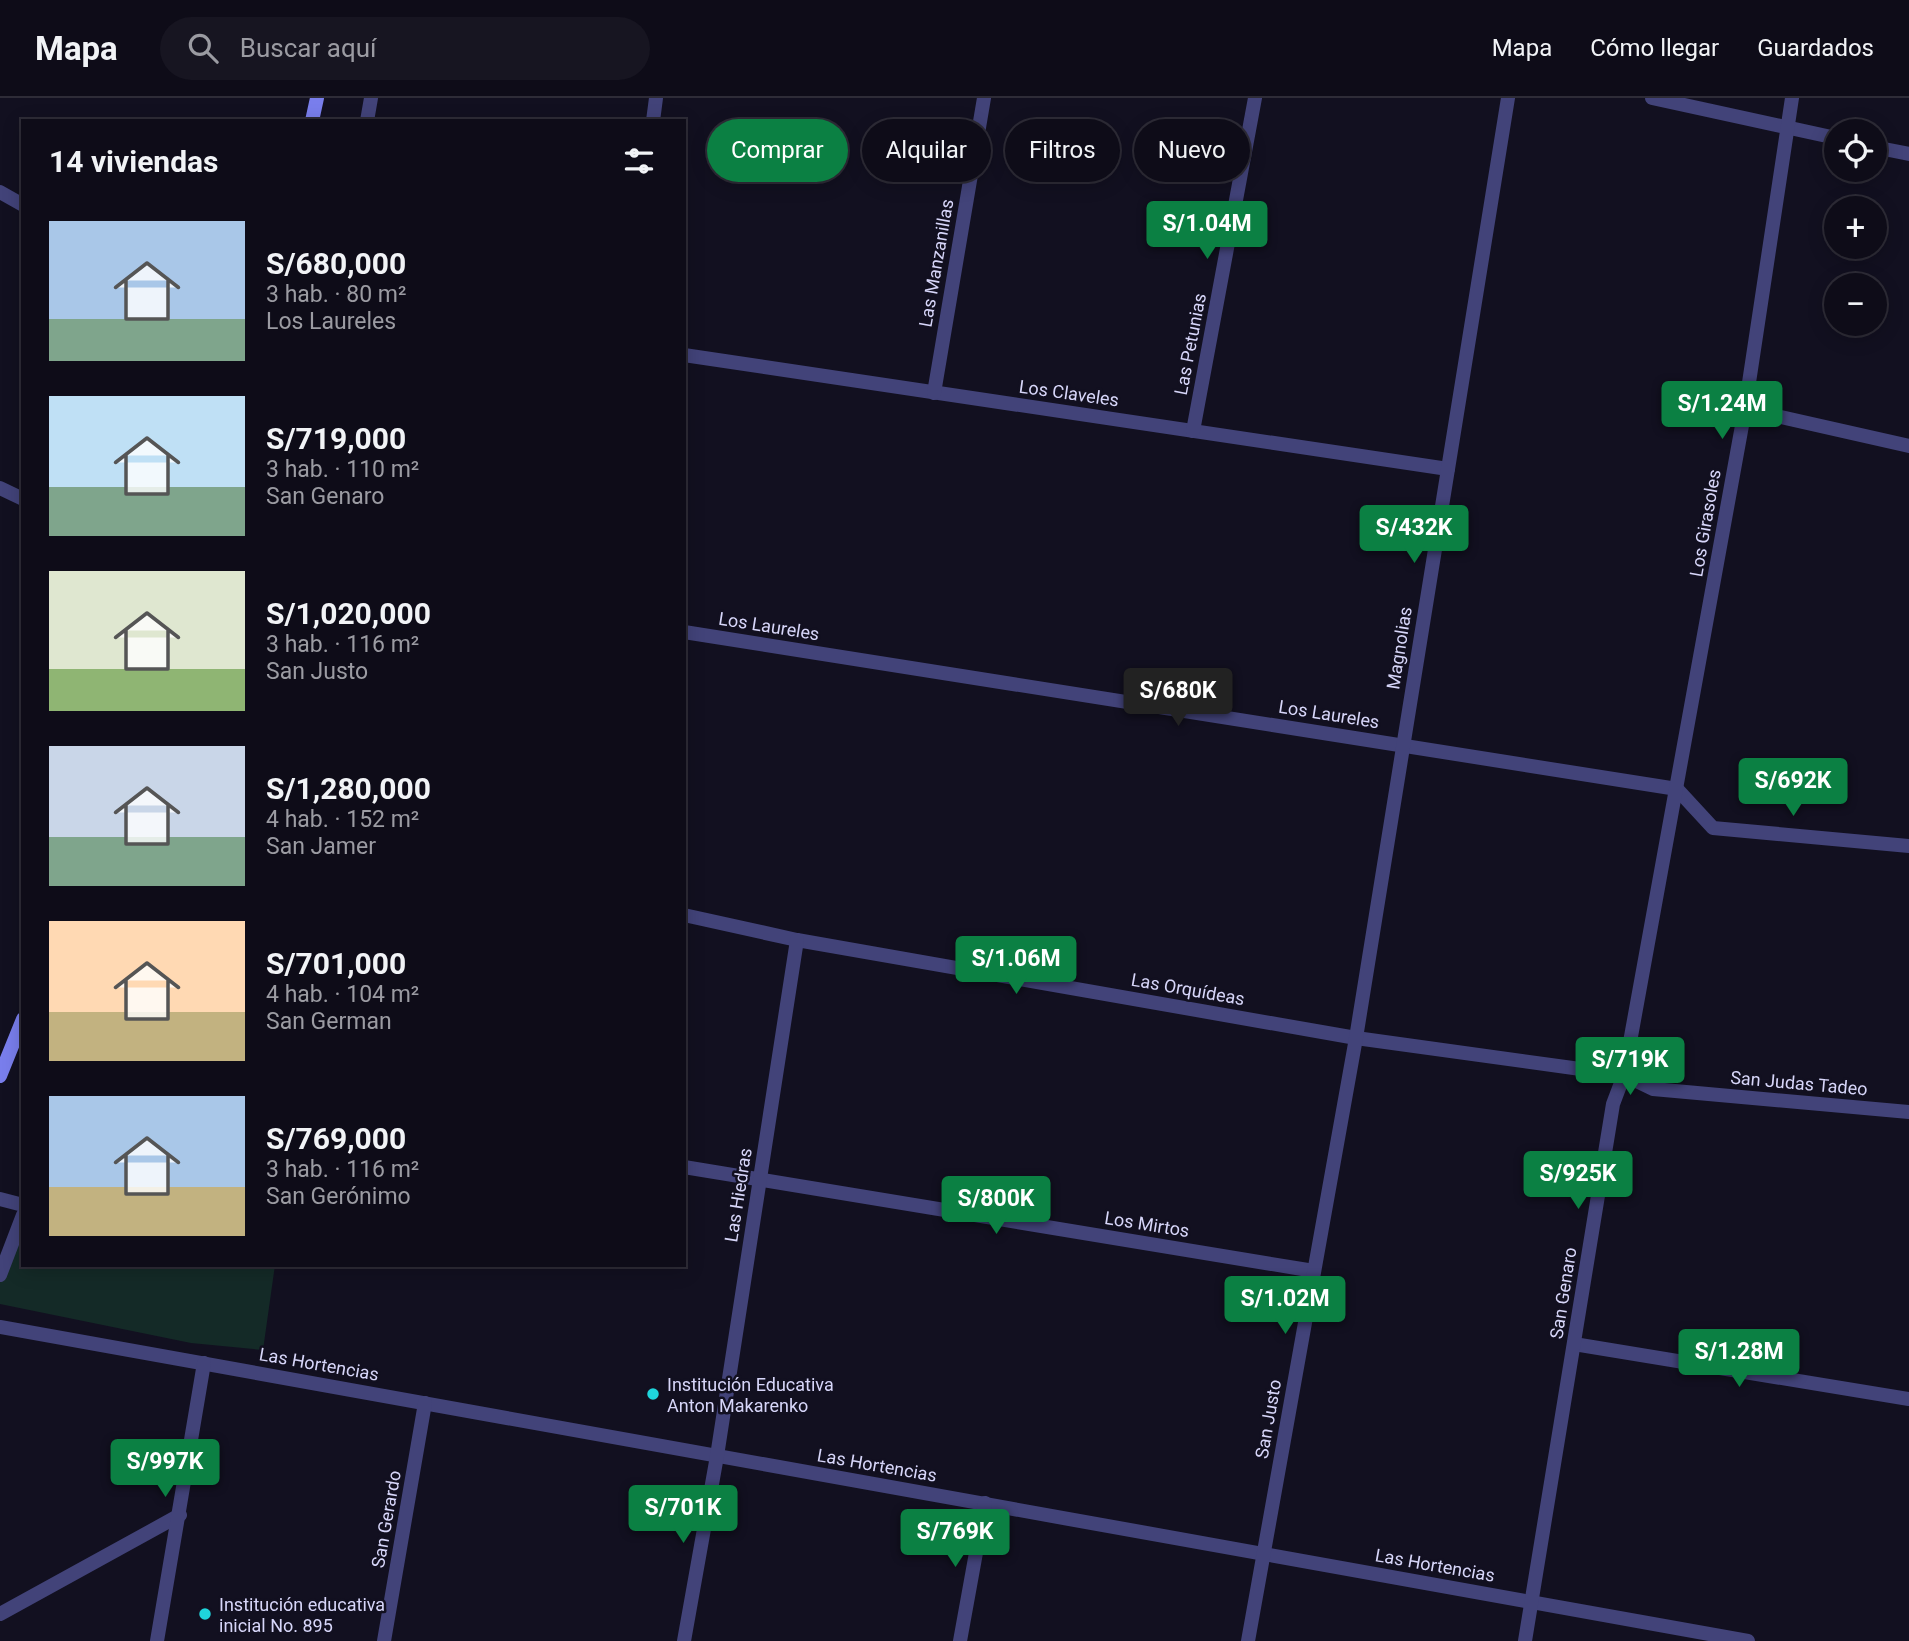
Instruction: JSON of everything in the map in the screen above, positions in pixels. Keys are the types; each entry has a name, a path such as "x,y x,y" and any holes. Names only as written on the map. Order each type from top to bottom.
{"street":[{"path":"312,119 317,98"},
{"path":"367,119 371,98"},
{"path":"653,119 656,98"},
{"name":"Las Manzanillas","path":"934,393 984,98"},
{"name":"Las Petunias","path":"1193,431 1255,98"},
{"name":"Magnolias","path":"1356,1038 1508,98"},
{"path":"1652,98 1824,136"},
{"name":"Los Girasoles","path":"1677,789 1745,409 1792,98"},
{"path":"1887,150 1909,154"},
{"path":"0,192 21,204"},
{"name":"Los Claveles","path":"686,355 1448,469"},
{"path":"1745,409 1909,446"},
{"path":"0,488 21,498"},
{"name":"Los Laureles","path":"686,632 1677,789"},
{"path":"1677,789 1713,828 1909,846"},
{"name":"San Genaro","path":"1525,1641 1614,1104 1624,1075 1677,789"},
{"name":"Las Orquídeas","path":"686,915 797,940 1356,1038"},
{"name":"Las Hiedras","path":"684,1641 717,1456 797,940"},
{"path":"0,1076 21,1025"},
{"name":"San Judas Tadeo","path":"1356,1038 1624,1075 1653,1089 1909,1112"},
{"name":"San Justo","path":"1248,1641 1356,1038"},
{"name":"Los Mirtos","path":"686,1167 1314,1271"},
{"path":"0,1199 21,1204"},
{"path":"0,1275 21,1220"},
{"name":"Las Hortencias","path":"0,1327 1748,1641"},
{"path":"1574,1344 1909,1399"},
{"path":"157,1641 204,1363"},
{"name":"San Gerardo","path":"384,1641 425,1403"},
{"path":"960,1641 985,1503"},
{"path":"0,1614 180,1515"}],"green space":[{"path":"21,1223 21,1267 275,1267 263,1350 191,1343 0,1304 0,1278"}],"place":[{"name":"Institución Educativa Anton Makarenko","path":"653,1394"},
{"name":"Institución educativa inicial No. 895","path":"205,1614"}]}
